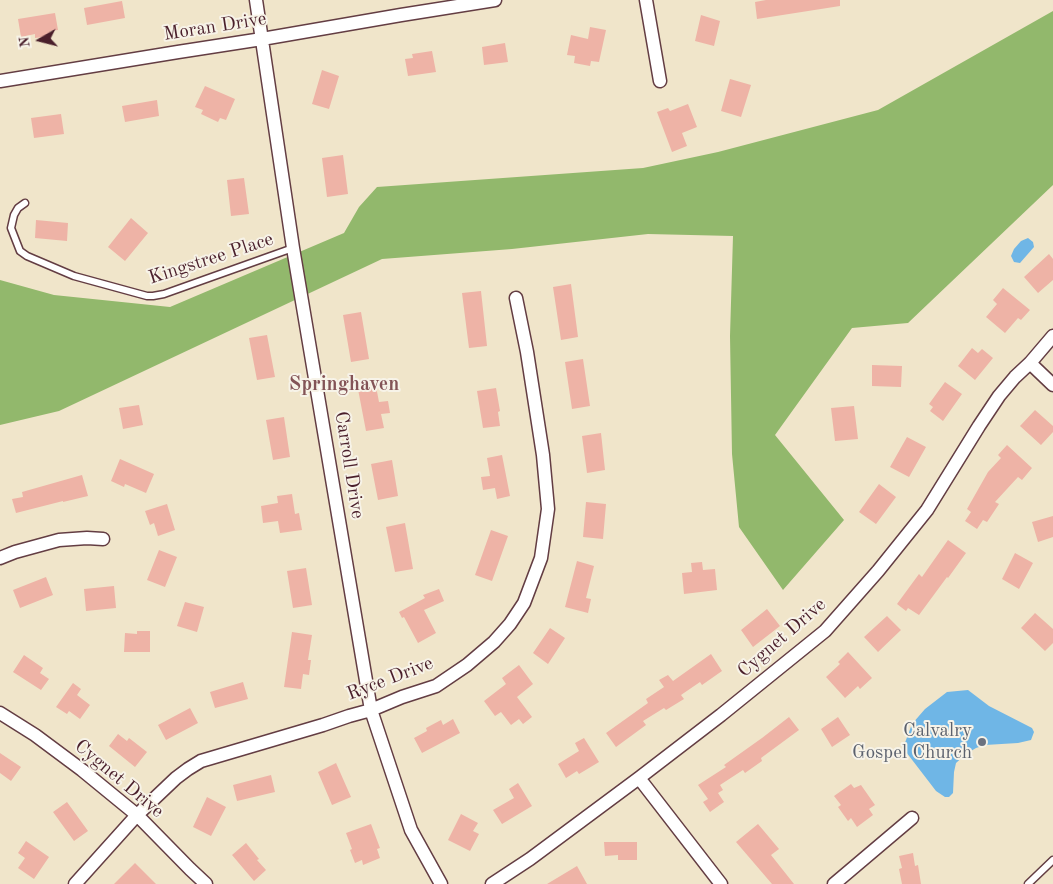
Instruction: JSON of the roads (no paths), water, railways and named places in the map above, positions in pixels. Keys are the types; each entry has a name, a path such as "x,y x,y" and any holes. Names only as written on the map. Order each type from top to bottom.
{"street":[{"name":"Carroll Drive","path":"256,0 294,248 371,710 411,830 442,884"},
{"name":"Moran Drive","path":"0,82 495,0"},
{"path":"646,0 660,81"},
{"name":"Ryce Drive","path":"75,884 137,815 176,778 201,761 371,710 402,696 436,686 467,665 494,642 510,624 524,603 542,558 548,509 543,455 530,370 516,298"},
{"name":"Cygnet Drive","path":"492,884 530,859 639,778 825,631 927,510 999,396 1053,336"},
{"path":"1030,363 1053,385"},
{"path":"0,558 59,540 86,538 103,540"},
{"name":"Cygnet Drive","path":"0,713 35,735 137,815 206,884"},
{"path":"639,778 721,884"},
{"path":"834,884 912,818"}],"lane":[{"name":"Kingstree Place","path":"25,203 18,208 14,215 11,228 20,251 27,256 74,276 147,296 164,294 294,248"},
{"path":"1028,884 1053,860"}],"water":[{"path":"1028,238 1033,242 1034,247 1020,263 1014,262 1011,256 1014,249 1021,241"},
{"path":"968,690 989,706 1032,728 1034,732 1031,740 1018,743 985,745 966,754 956,763 953,793 949,797 945,797 936,791 903,748 912,724 925,709 947,692"}],"place":[{"name":"Calvalry Gospel Church","path":"982,742"}],"district":[{"name":"Springhaven","path":"344,385"}]}
